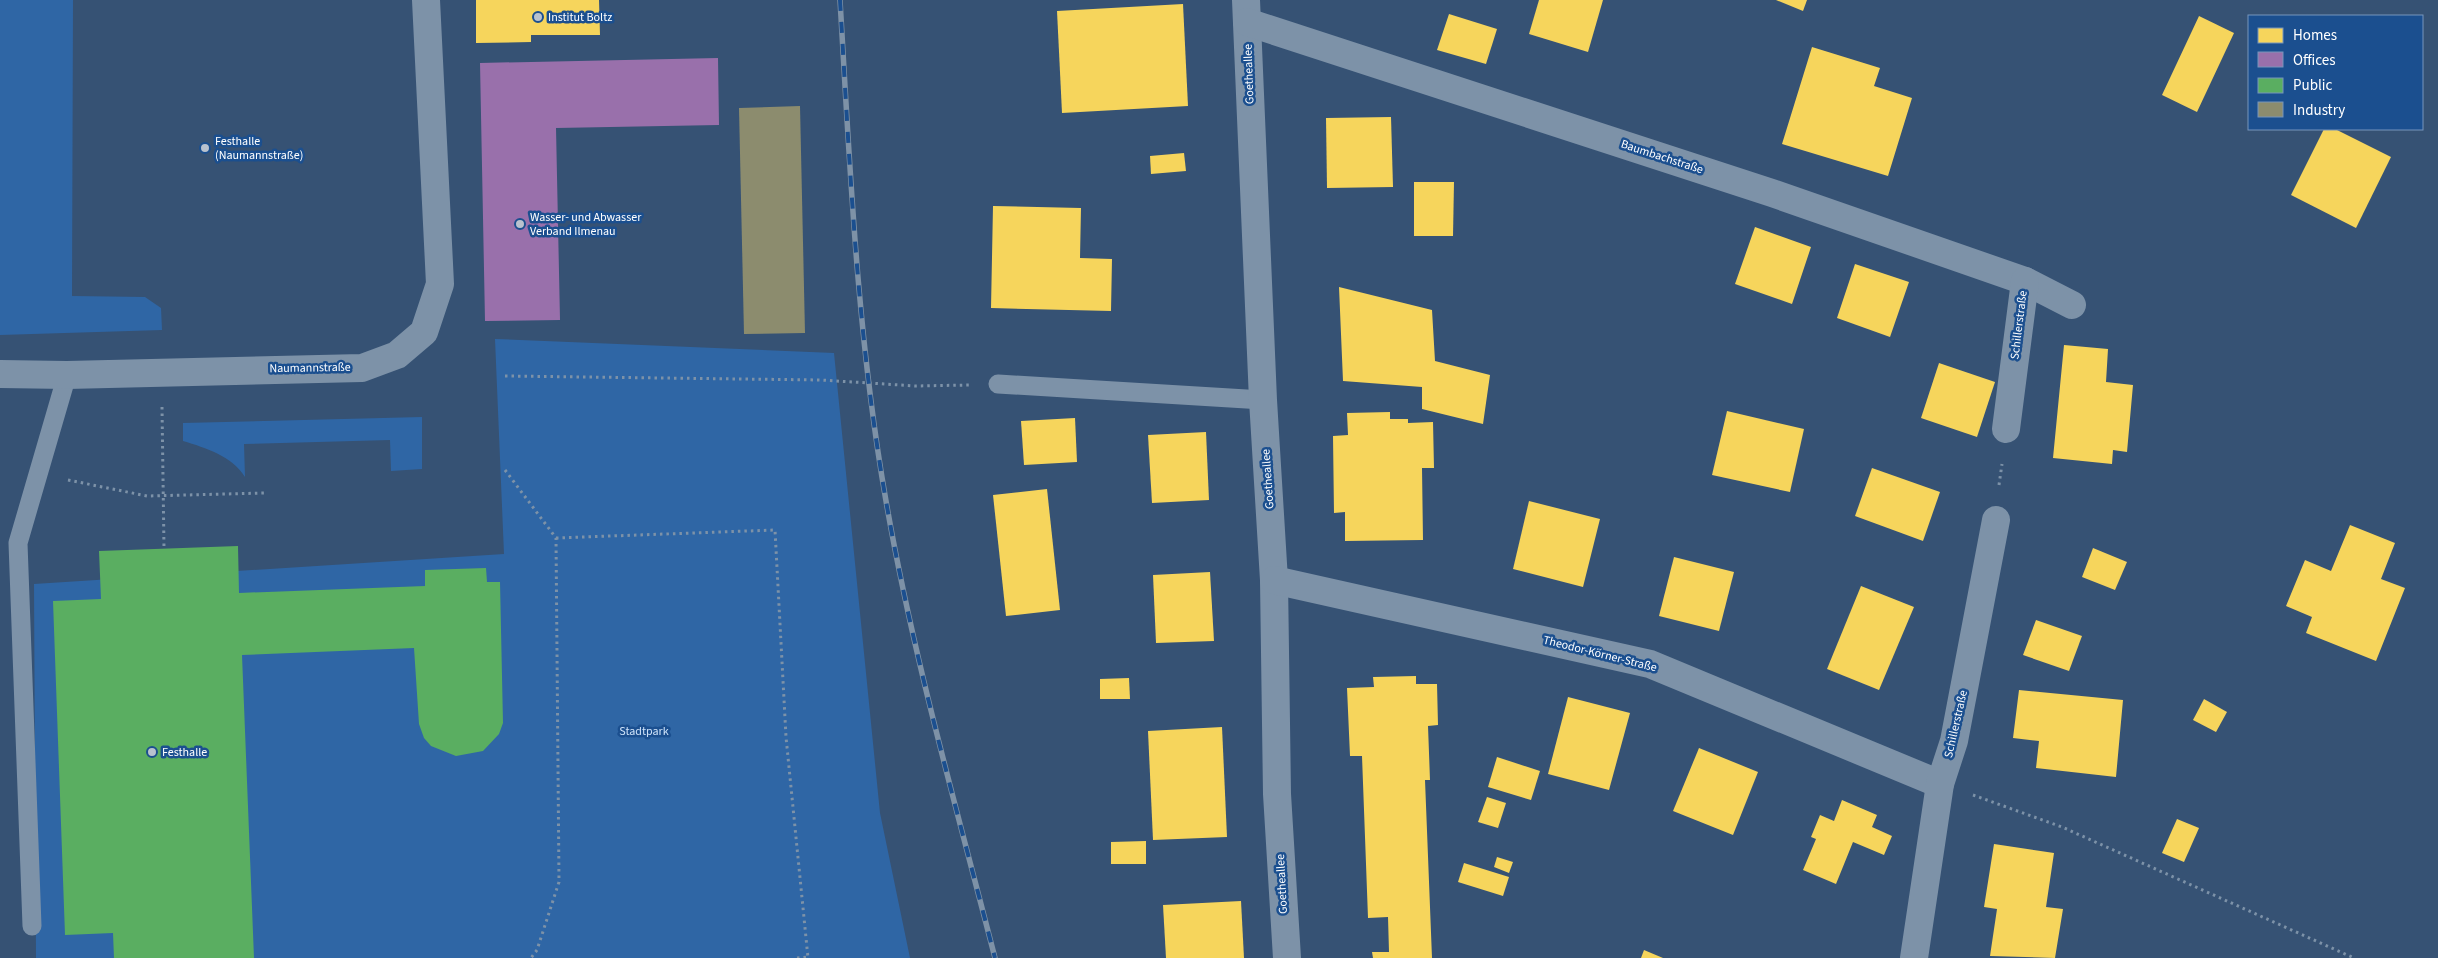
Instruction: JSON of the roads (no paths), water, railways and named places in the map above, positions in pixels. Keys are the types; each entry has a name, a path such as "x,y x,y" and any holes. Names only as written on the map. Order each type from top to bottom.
{"street":[{"name":"Naumannstraße","path":"12,374 67,375 161,371 362,368 397,355 424,332 440,284 426,0"},
{"name":"Baumbachstraße","path":"1246,11 2025,281 2072,305"},
{"name":"Goetheallee","path":"1246,11 1263,400 1274,580 1277,794 1287,958"},
{"name":"Schillerstraße","path":"2006,429 2025,281"},
{"name":"Schillerstraße","path":"1914,958 1940,784 1954,741 1996,520"},
{"name":"Theodor-Körner-Straße","path":"1274,580 1650,664 1940,784"}],"lane":[{"path":"32,926 18,543 67,375"},
{"path":"998,384 1263,400"}],"railway":[{"path":"840,0 851,189 861,314 876,439 886,501 922,674 995,958"}],"place":[{"name":"Institut Boltz","path":"538,17"},
{"name":"Festhalle (Naumannstraße)","path":"205,148"},
{"name":"Wasser- und Abwasser Verband Ilmenau","path":"520,224"},
{"name":"Festhalle","path":"152,752"}],"park label":[{"name":"Stadtpark","path":"644,731"}]}
